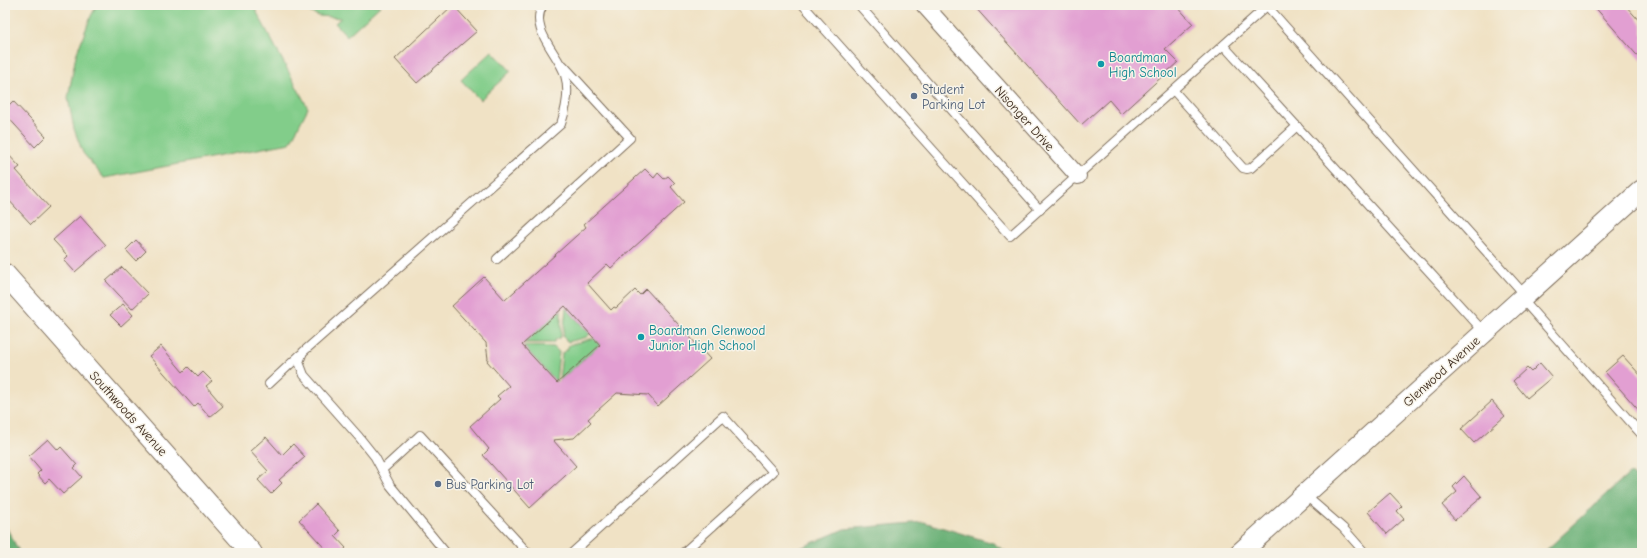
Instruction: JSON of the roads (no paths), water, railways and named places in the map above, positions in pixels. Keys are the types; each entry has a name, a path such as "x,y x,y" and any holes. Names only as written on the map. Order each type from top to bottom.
{"street":[{"name":"Nisonger Drive","path":"924,5 1078,176"},
{"name":"Glenwood Avenue","path":"1240,553 1642,190"},
{"name":"Southwoods Avenue","path":"5,274 252,553"}],"lane":[{"path":"497,259 630,138 559,60 546,40 540,27 540,11 543,5"},
{"path":"803,5 1010,236 1268,6 1523,297 1639,425 1642,435"},
{"path":"859,5 1040,210"},
{"path":"1224,46 1484,332"},
{"path":"269,384 561,124 567,106 566,77 559,60"},
{"path":"1174,91 1243,168 1246,169 1297,126"},
{"path":"304,352 299,362 304,375 360,437 375,457 390,485 446,553"},
{"path":"572,553 723,416 773,472 683,553"},
{"path":"382,470 420,435 528,553"},
{"path":"1304,494 1343,528 1365,553"}],"place":[{"name":"Boardman High School","path":"1101,64"},
{"name":"Student Parking Lot","path":"914,96"},
{"name":"Boardman Glenwood Junior High School","path":"641,337"},
{"name":"Bus Parking Lot","path":"438,484"}]}
